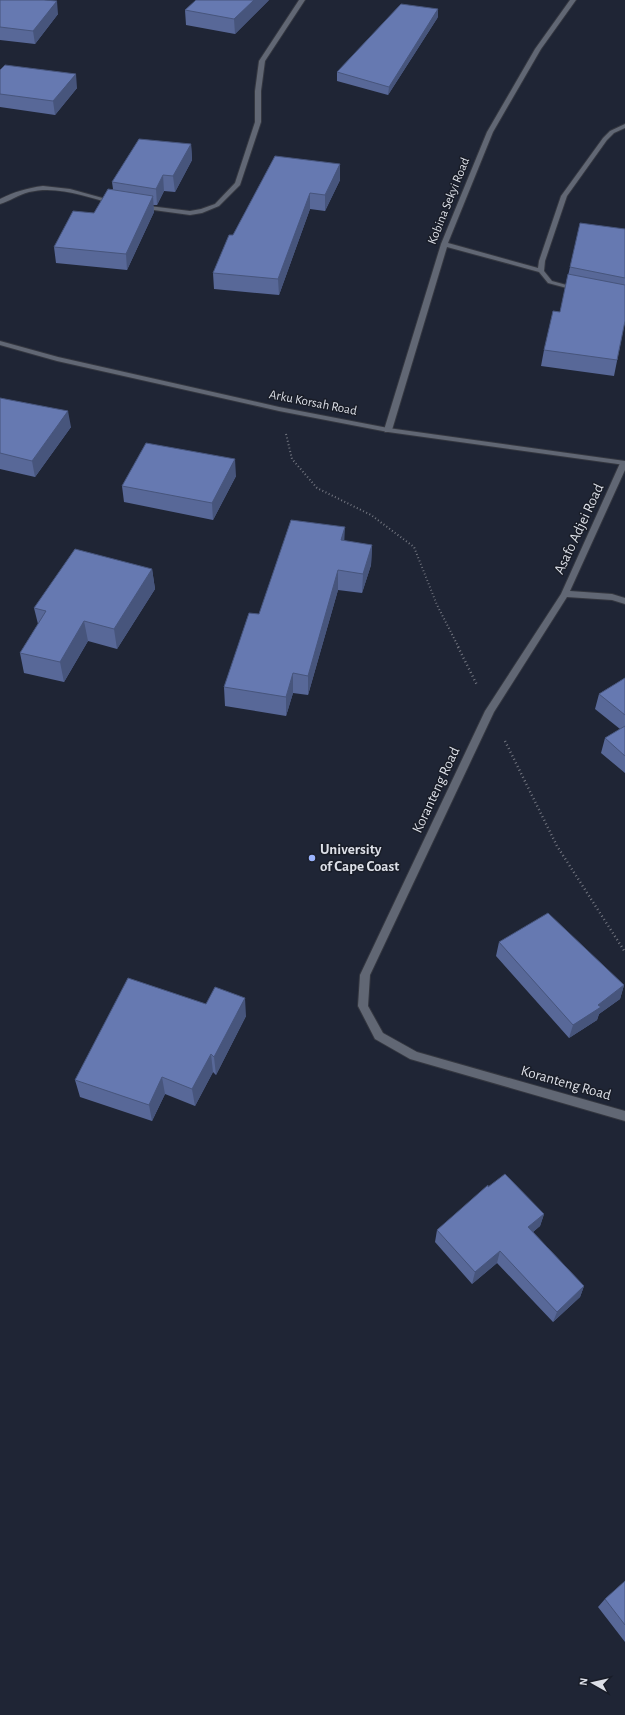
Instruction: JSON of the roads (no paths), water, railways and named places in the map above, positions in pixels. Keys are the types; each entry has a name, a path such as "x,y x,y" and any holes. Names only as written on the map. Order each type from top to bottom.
{"street":[{"path":"134,206 190,213 217,205 238,184 258,122 258,91 262,62 302,0"},
{"name":"Kobina Sekyi Road","path":"388,430 444,244 490,132 538,49 572,0"},
{"path":"541,271 542,261 564,196 605,139 612,132 625,126"},
{"path":"0,202 15,193 34,188 54,188 119,204"},
{"path":"444,244 541,271 550,282 588,291"},
{"name":"Arku Korsah Road","path":"0,343 57,359 279,409 388,430 625,463"},
{"name":"Asafo Adjei Road","path":"625,463 565,594 612,597 625,602"},
{"name":"Koranteng Road","path":"565,594 490,711 366,976 363,1006 379,1036 414,1056 625,1116"}],"place":[{"name":"University of Cape Coast","path":"312,858"}]}
